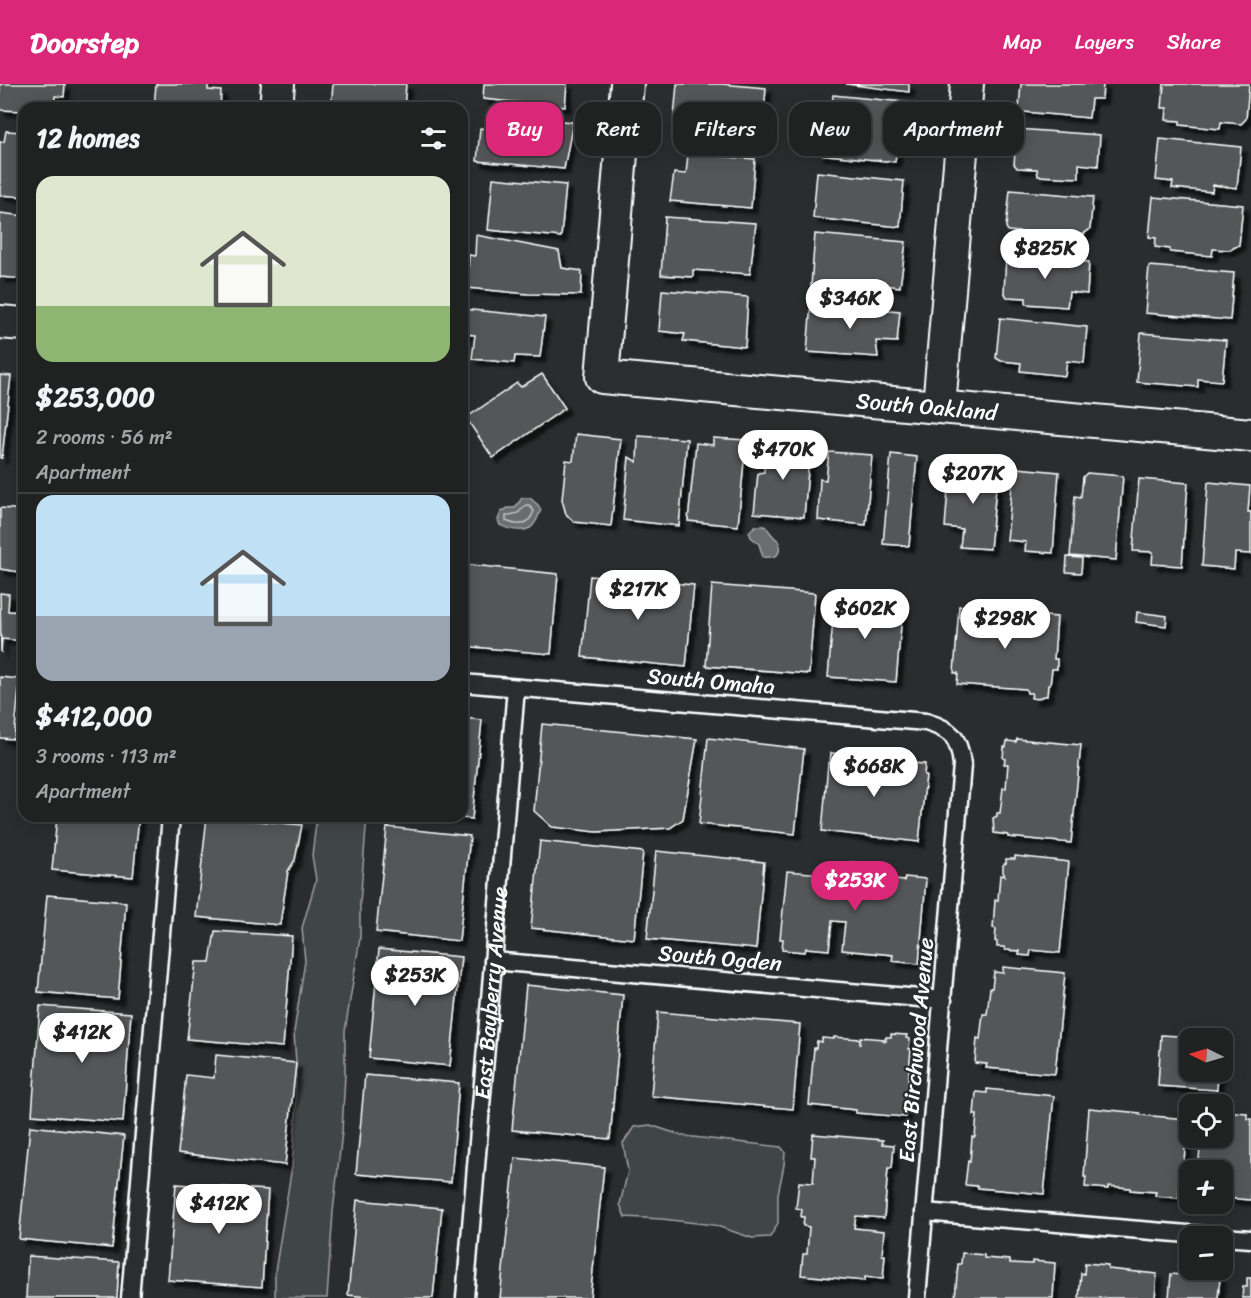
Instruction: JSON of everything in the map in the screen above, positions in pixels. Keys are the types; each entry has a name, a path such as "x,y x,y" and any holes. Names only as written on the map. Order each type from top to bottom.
{"street":[{"path":"276,102 278,84"},
{"name":"South Oakland","path":"627,84 602,377 1251,435"},
{"path":"939,406 968,84"},
{"path":"0,322 18,324"}],"lane":[{"name":"South Omaha","path":"468,684 926,722 941,726 953,735"},
{"name":"East Bayberry Avenue","path":"465,1298 516,688"},
{"name":"East Birchwood Avenue","path":"917,1298 962,765 960,749 953,735"},
{"path":"130,1298 170,822"},
{"name":"South Ogden","path":"493,961 943,1000"},
{"path":"924,1212 1179,1233"},
{"path":"1233,1238 1251,1239"}],"shaded area":[{"path":"316,822 367,822 360,903 360,938 345,1031 342,1132 327,1298 275,1298 275,1272 292,1166 296,1111 294,1032 305,961 302,928 316,880 312,855"},
{"path":"650,1125 684,1136 781,1147 785,1152 778,1194 778,1223 770,1237 752,1238 714,1225 625,1217 620,1204 628,1171 623,1143 634,1127"}],"water":[{"path":"522,498 530,498 541,510 534,525 519,530 500,525 498,520 501,512 508,508 515,508"},
{"path":"755,526 765,526 779,541 777,555 763,557 759,544 749,532"}],"building":[{"path":"0,84 65,84 64,97 55,96 54,102 18,102 18,111 0,110"},
{"path":"156,84 208,84 208,90 221,91 220,102 154,102"},
{"path":"333,84 406,84 404,102 332,102"},
{"path":"484,84 567,84 565,107 563,102 514,102 483,99"},
{"path":"677,84 721,84 766,88 765,102 675,102"},
{"path":"846,84 909,84 909,92"},
{"path":"1021,84 1103,84 1102,99 1091,99 1089,118 1024,112 1024,102 1020,102"},
{"path":"1164,84 1249,84 1246,119 1241,124 1221,122 1220,129 1180,125 1180,121 1166,120 1167,108 1162,108"},
{"path":"833,95 904,102 883,102 883,156 896,156 895,162 837,156 871,156 871,102 832,102"},
{"path":"563,121 573,122 564,169 477,161 480,128 486,129 486,156 563,156"},
{"path":"1024,130 1100,135 1098,166 1079,164 1079,178 1038,176 1037,169 1017,168 1014,164 1015,156 1024,156"},
{"path":"6,131 18,132 18,196 0,195 0,142 4,142"},
{"path":"1160,139 1241,147 1237,188 1213,185 1212,192 1172,188 1173,182 1156,180"},
{"path":"688,156 755,159 751,208 670,201 674,173 686,174"},
{"path":"817,172 904,181 900,227 813,218"},
{"path":"493,178 566,185 561,237 488,230"},
{"path":"1010,190 1093,197 1090,229 1070,244 1030,240 1031,233 1008,231 1006,227"},
{"path":"1153,197 1243,205 1239,245 1230,250 1213,249 1212,256 1170,252 1170,249 1155,247 1156,238 1149,237"},
{"path":"0,213 18,215 18,278 0,277"},
{"path":"665,217 756,223 750,274 693,270 693,277 661,275"},
{"path":"815,234 906,242 900,287 874,284 876,290 811,286"},
{"path":"476,235 559,251 562,268 582,271 581,295 528,294 468,288 469,255 475,256"},
{"path":"1006,256 1089,262 1087,294 1069,292 1067,307 1026,304 1026,298 1007,297 1004,292"},
{"path":"1149,266 1234,273 1230,320 1145,313"},
{"path":"662,290 748,297 745,347 683,341 685,334 659,331"},
{"path":"811,303 900,311 897,342 876,341 878,357 807,352"},
{"path":"468,310 545,317 540,357 515,356 514,363 472,359 475,335 468,334"},
{"path":"1000,318 1087,327 1084,363 1067,361 1065,376 1020,371 1021,363 1001,361 996,358"},
{"path":"1141,333 1226,340 1222,381 1198,379 1198,387 1137,382"},
{"path":"542,374 565,408 493,458 468,421 468,417 517,383 521,387"},
{"path":"0,375 11,376 2,458 0,458"},
{"path":"576,434 621,439 611,526 574,522 566,514 562,500 566,460 573,461"},
{"path":"638,436 687,439 679,526 623,520 629,457 637,462"},
{"path":"713,438 746,440 738,526 688,521 696,443 713,445"},
{"path":"766,444 810,447 804,517 754,513 758,473 764,472"},
{"path":"829,452 872,455 866,525 818,520 820,479 826,480"},
{"path":"891,454 917,457 909,546 883,544"},
{"path":"959,464 998,468 990,549 960,547 962,529 945,527 948,489 954,488 956,469"},
{"path":"1017,468 1059,472 1053,553 1025,551 1026,542 1007,540 1013,474"},
{"path":"1087,473 1123,476 1116,560 1070,556 1075,496 1081,497 1083,477"},
{"path":"1139,479 1188,483 1182,566 1152,564 1153,552 1133,551"},
{"path":"1208,482 1250,486 1248,512 1251,512 1251,554 1235,553 1234,569 1202,566"},
{"path":"0,508 18,510 18,572 0,569"},
{"path":"1067,557 1082,558 1081,573 1066,572"},
{"path":"468,565 558,574 551,654 468,647"},
{"path":"590,576 694,585 686,667 582,657"},
{"path":"712,585 815,593 809,674 706,666"},
{"path":"0,593 9,594 8,611 18,612 18,640 2,639 1,653"},
{"path":"835,597 903,603 896,682 828,677"},
{"path":"959,606 1057,617 1054,659 1057,659 1057,669 1052,669 1047,696 1037,699 1031,698 1032,693 1027,693 1026,689 957,684 958,673 954,673"},
{"path":"1137,612 1167,616 1166,626 1136,622"},
{"path":"0,677 18,679 14,739 0,738"},
{"path":"468,719 482,720 472,819 468,819"},
{"path":"542,724 697,739 683,819 670,828 597,832 552,827 534,811"},
{"path":"708,738 804,749 795,834 699,824"},
{"path":"1017,739 1081,745 1071,843 1008,837 1008,835 994,833 993,818 1000,813 1003,788 1006,788 1008,764 1004,764 1004,747 1007,741 1016,742"},
{"path":"831,753 878,757 877,768 880,768 881,761 925,764 924,775 926,775 919,842 822,831 828,763 830,763"},
{"path":"56,822 138,822 133,877 52,870"},
{"path":"206,822 270,822 302,825 295,860 288,871 280,925 196,917"},
{"path":"387,827 470,836 459,941 376,932"},
{"path":"540,841 643,852 634,939 531,928"},
{"path":"656,851 764,862 756,949 647,939"},
{"path":"1015,856 1069,862 1060,953 1031,950 1030,956 1019,955 1020,951 997,947 996,929 993,928 995,900 998,900 1000,875 1005,876 1003,865 1006,859 1015,859"},
{"path":"850,862 880,865 879,878 904,881 905,877 926,879 919,964 892,961 893,955 842,950 845,922 832,921 829,950 806,948 805,952 782,950 783,939 780,939 787,871 834,875 834,868 850,869"},
{"path":"47,895 126,902 118,999 38,992"},
{"path":"215,931 292,936 283,1047 187,1039 196,962 210,962"},
{"path":"379,949 461,957 450,1066 369,1058"},
{"path":"1003,967 1065,973 1055,1074 986,1068 987,1064 975,1063 977,1038 980,1039 983,1014 987,1014 994,972 1003,973"},
{"path":"526,985 623,995 610,1139 512,1130"},
{"path":"40,1006 131,1013 123,1122 32,1115"},
{"path":"658,1012 800,1024 793,1109 651,1096"},
{"path":"891,1034 907,1035 906,1038 910,1039 905,1117 856,1113 856,1110 809,1105 814,1048 816,1048 817,1041 822,1042 822,1038 834,1039 834,1037 860,1039 860,1037 886,1041 886,1037 891,1037"},
{"path":"1161,1035 1179,1036 1179,1082 1218,1082 1217,1090 1158,1086"},
{"path":"216,1055 296,1063 285,1165 178,1153 186,1075 214,1078"},
{"path":"365,1075 459,1083 451,1182 356,1174"},
{"path":"987,1089 1054,1096 1044,1194 965,1185 972,1137 975,1137 976,1092 987,1093"},
{"path":"1089,1108 1179,1118 1179,1148 1185,1148 1184,1160 1179,1160 1179,1198 1155,1196 1156,1192 1130,1190 1130,1188 1085,1187 1086,1177 1084,1177"},
{"path":"1233,1112 1247,1113 1247,1119 1251,1119 1251,1200 1233,1199 1233,1160 1199,1160 1200,1148 1233,1148"},
{"path":"30,1126 124,1136 112,1248 19,1239"},
{"path":"813,1134 883,1140 882,1144 894,1145 892,1168 888,1168 884,1218 856,1216 854,1228 884,1231 883,1279 865,1277 865,1281 801,1275 803,1254 807,1254 809,1227 803,1226 802,1209 796,1208 799,1182 813,1183 815,1157 811,1157"},
{"path":"515,1158 604,1167 590,1298 500,1298"},
{"path":"176,1184 268,1190 262,1287 168,1280"},
{"path":"357,1200 442,1208 433,1298 376,1298 348,1295"},
{"path":"962,1253 1010,1260 1010,1263 1032,1264 1032,1261 1055,1263 1053,1298 955,1298 958,1264 961,1264"},
{"path":"28,1256 119,1262 117,1298 26,1298"},
{"path":"1085,1263 1108,1265 1108,1269 1157,1274 1155,1298 1079,1298 1081,1273 1084,1274"},
{"path":"1171,1274 1179,1275 1179,1280 1220,1280 1218,1298 1169,1298"},
{"path":"1247,1278 1251,1278 1251,1298 1242,1298 1243,1287 1247,1287"}]}
